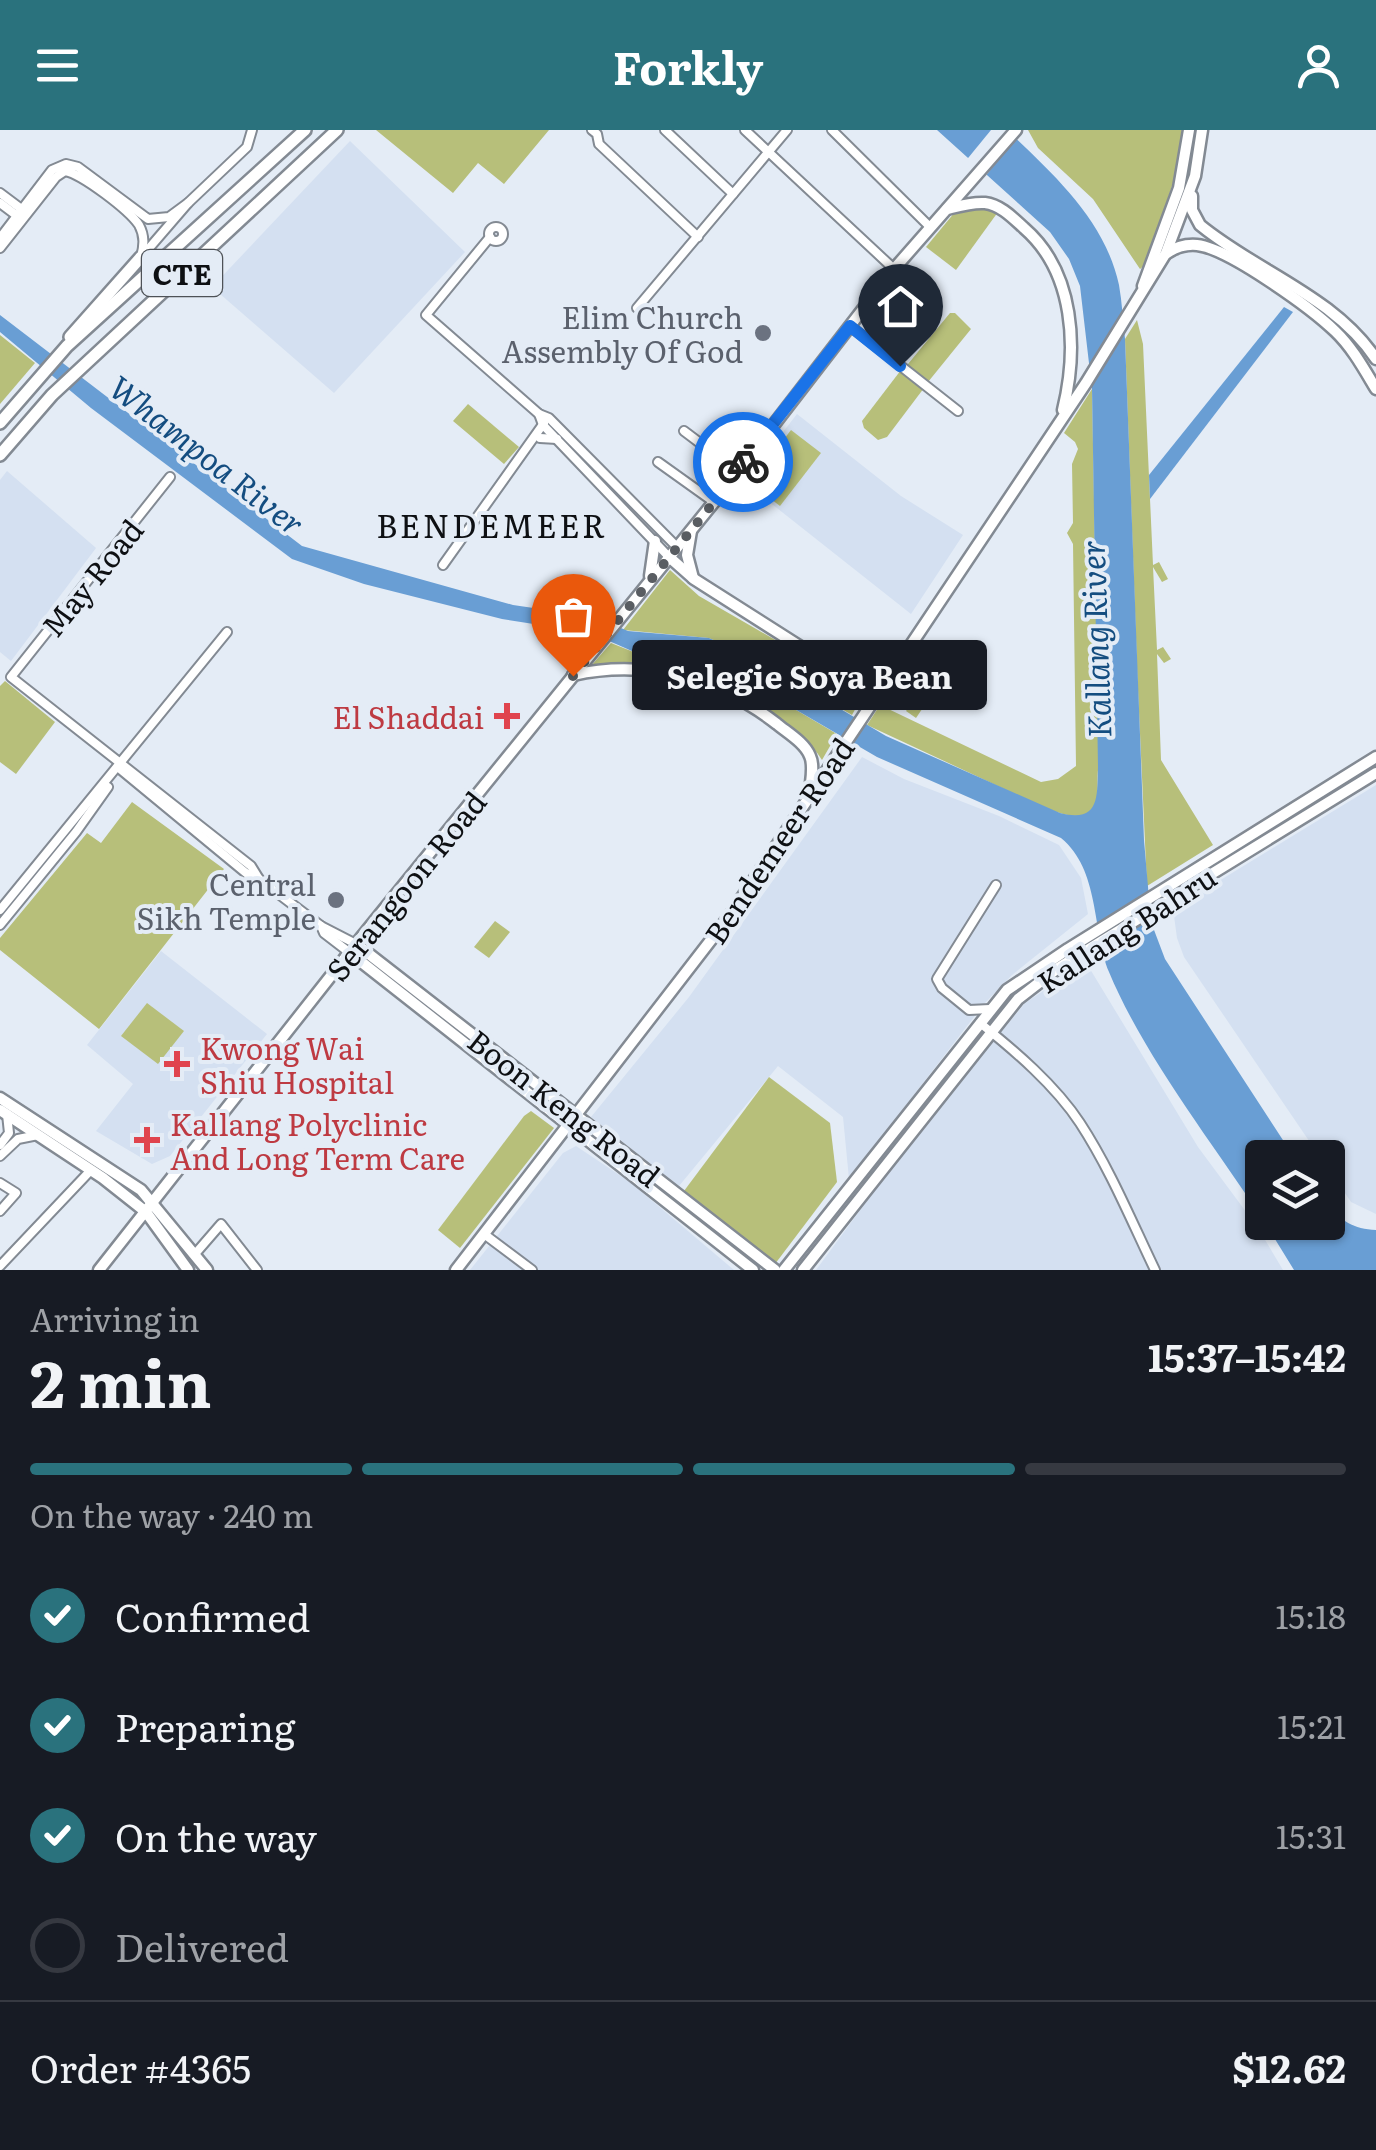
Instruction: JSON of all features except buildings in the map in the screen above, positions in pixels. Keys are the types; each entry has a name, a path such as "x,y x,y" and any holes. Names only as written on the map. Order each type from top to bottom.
{"highway":[{"name":"CTE","path":"0,423 64,349 305,130"},
{"name":"CTE","path":"0,454 81,367 337,130"},
{"path":"64,349 74,331 141,257"}],"main road":[{"name":"Serangoon Road","path":"991,155 1005,130"},
{"name":"Serangoon Road","path":"99,1270 353,948 714,502 894,269 1016,130"},
{"name":"Bendemeer Road","path":"1141,292 1179,188 1189,130"},
{"name":"Bendemeer Road","path":"456,1270 731,914 1086,383 1166,254 1192,188 1202,130"},
{"path":"1192,188 1192,210 1200,225 1316,300 1349,326 1372,365 1376,388"},
{"path":"946,209 978,203 998,207 1035,238 1055,267 1067,300 1070,329 1070,367 1062,416"},
{"path":"1166,254 1184,245 1199,245 1234,261 1317,316 1372,365"},
{"path":"691,530 688,555 694,579"},
{"path":"649,582 654,542"},
{"path":"672,551 694,579 848,677 869,677 894,666"},
{"path":"573,676 633,668 684,677 726,692 759,710 803,746 812,759 810,796"},
{"name":"Kallang Bahru","path":"784,1270 1007,990 1168,892 1376,756"},
{"name":"Kallang Bahru","path":"1168,892 1376,773"},
{"name":"Kallang Bahru","path":"803,1270 990,1031 1018,999 1086,943"},
{"name":"Boon Keng Road","path":"353,948 573,1120 775,1270"},
{"path":"0,1098 66,1138 154,1202 207,1270"},
{"path":"4,1112 92,1170 146,1212 188,1270"},
{"name":"Boon Keng Road","path":"573,1120 590,1140 753,1270"},
{"path":"554,1144 574,1138 590,1140"}],"street":[{"path":"141,257 188,203 247,148 252,130"},
{"path":"665,130 733,194"},
{"path":"745,130 894,269"},
{"path":"637,308 787,130"},
{"path":"832,130 930,227"},
{"path":"597,131 599,144 698,237"},
{"path":"0,248 52,170 66,164 78,167 148,218 168,217 188,203"},
{"path":"0,238 56,176 70,171 137,222 144,240 141,257"},
{"path":"0,193 22,215"},
{"path":"0,202 22,215"},
{"path":"490,237 426,315 539,414 672,551"},
{"path":"850,326 958,411"},
{"path":"443,566 549,424"},
{"path":"549,424 557,438 654,542 672,551"},
{"path":"530,446 531,439 549,424"},
{"path":"684,431 736,470"},
{"path":"540,438 557,438"},
{"path":"658,462 714,502"},
{"name":"May Road","path":"120,765 11,677 170,478"},
{"path":"0,910 228,632"},
{"path":"120,765 246,873 353,948"},
{"path":"0,925 76,832 120,765"},
{"path":"994,1007 969,1010 936,979 996,885"},
{"path":"969,1010 969,1035"},
{"path":"980,1023 1048,1086 1078,1120 1115,1182 1155,1270"},
{"path":"0,1145 9,1133 4,1112"},
{"path":"0,1156 18,1140 38,1135"},
{"path":"0,1266 92,1170"},
{"path":"0,1183 16,1193 0,1210"},
{"path":"194,1254 221,1224 257,1270"},
{"path":"484,1234 532,1270"}],"shaded area":[{"path":"350,141 465,252 334,393 212,287"},
{"path":"797,414 901,496 963,535 911,614 744,482"},
{"path":"7,471 96,548 11,661 0,652 0,480"},
{"path":"862,757 1059,845 1081,878 1088,914 1012,975 984,1004 849,1179 843,1117 778,1066 679,1186 591,1117 689,997"},
{"path":"1376,785 1376,1214 1351,1202 1345,1193 1345,1140 1308,1140 1184,957 1174,916 1183,903"},
{"name":"Kwong Wai Shiu Hospital","path":"161,951 267,1034 170,1156 152,1164 96,1131 133,1084 87,1045"},
{"path":"1090,969 1198,1147 1245,1210 1245,1240 1265,1240 1283,1270 816,1270 903,1152 1025,1003 1070,973"},
{"path":"576,1146 630,1182 734,1270 470,1270 563,1153"}],"green space":[{"path":"376,130 549,130 504,184 478,163 453,193"},
{"path":"1028,130 1182,130 1175,177 1146,264 1140,269 1093,199 1038,148"},
{"path":"985,205 998,212 956,270 926,247 955,212"},
{"path":"950,313 955,313 971,329 928,382 923,382 908,369 908,364"},
{"path":"1137,320 1143,344 1153,565 1159,562 1168,579 1162,582 1153,567 1157,650 1163,647 1171,659 1164,663 1157,654 1161,760 1213,845 1147,886 1137,668 1102,753 1094,806 1080,816 1045,808 867,725 880,705 1041,782 1058,779 1076,766 1073,544 1067,533 1073,523 1072,464 1078,449 1064,433 1092,389 1097,665 1137,665 1125,339"},
{"path":"0,335 35,363 0,404"},
{"path":"901,370 924,388 887,437 878,440 862,421"},
{"path":"468,404 519,447 504,464 453,421"},
{"path":"791,430 821,453 780,506 750,483"},
{"path":"670,570 699,596 859,688 868,686 852,715 760,661 709,638 623,630"},
{"path":"611,643 641,655 692,659 733,673 837,734 822,760 787,725 720,686 679,676 590,667"},
{"path":"945,652 956,659 916,718 906,711"},
{"path":"5,681 55,722 16,774 0,762 0,686"},
{"path":"132,802 224,869 99,1029 0,950 0,938 87,833 101,843"},
{"path":"495,921 510,932 489,958 474,947"},
{"path":"147,1003 184,1031 158,1064 121,1036"},
{"path":"769,1077 830,1123 837,1182 775,1264 681,1195"},
{"path":"531,1111 554,1128 460,1248 438,1230"}],"water":[{"path":"937,130 1007,130 1090,219 1112,261 1119,285 1125,339 1144,840 1151,922 1165,959 1283,1140 1245,1140 1245,1193 1159,1066 1123,1003 1104,955 1083,867 1061,838 877,757 733,673 704,661 641,655 591,633 502,619 364,584 292,559 91,408 0,332 0,315 302,546 513,605 595,617 628,631 709,638 760,661 886,736 1060,813 1073,815 1083,814 1094,805 1098,767 1092,389 1080,286 1069,259 1050,232"},
{"path":"1284,307 1293,312 1150,499 1149,475"},
{"path":"1345,1221 1376,1230 1376,1270 1294,1270 1275,1240 1345,1240"}],"pier":[{"path":"991,130 1010,130 1017,137 983,179 964,163"}],"way so far":[{"path":"573,676 743,462"}],"place":[{"name":"Elim Church Assembly Of God","path":"763,333"},
{"name":"Selegie Soya Bean","path":"573,676"},
{"name":"El Shaddai","path":"507,716"},
{"name":"Central Sikh Temple","path":"336,900"},
{"name":"Kwong Wai Shiu Hospital","path":"177,1064"},
{"name":"Kallang Polyclinic And Long Term Care","path":"147,1140"}],"district":[{"name":"BENDEMEER","path":"492,524"}],"route":[{"path":"743,462 850,326 900,366"}],"water label":[{"name":"Whampoa River","path":"208,454"},
{"name":"Kallang River","path":"1094,639"}]}
